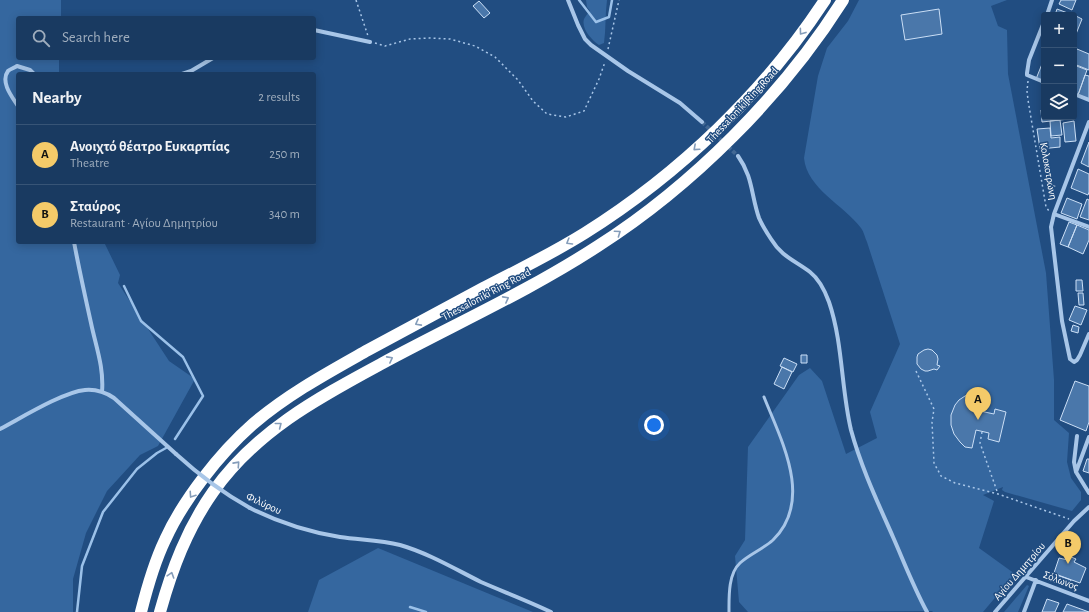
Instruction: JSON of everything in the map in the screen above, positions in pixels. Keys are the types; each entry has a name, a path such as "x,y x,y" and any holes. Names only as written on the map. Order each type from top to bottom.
{"highway":[{"name":"Thessaloniki Ring Road","path":"141,612 154,566 164,540 175,520 205,476 234,442 252,425 273,408 319,378 392,337 542,258 585,233 622,207 678,164 732,114 777,65 825,0"},
{"name":"Thessaloniki Ring Road","path":"160,612 175,563 184,540 220,483 258,442 285,420 314,401 400,354 510,297 580,257 654,206 703,165 755,113 803,57 843,0"}],"street":[{"path":"568,0 585,39 594,48 680,103 702,122"},
{"path":"1048,12 1052,0"},
{"path":"316,30 370,42"},
{"path":"1041,30 1029,60 1027,71 1028,76 1041,81"},
{"path":"187,72 209,60"},
{"path":"16,103 5,88 3,79 7,71 17,66 32,72"},
{"path":"1077,95 1089,100"},
{"path":"1089,122 1054,214 1089,227"},
{"path":"738,156 745,166 750,178 759,218 771,239 780,253 810,272 815,277 821,285 829,302 852,430 873,490 927,612"},
{"name":"Κολοκοτρώνη","path":"1054,214 1052,239 1062,321 1070,359 1074,362 1077,360 1084,348"},
{"path":"0,429 48,404 74,393 90,390 102,392 103,378 101,363 84,293 74,244"},
{"path":"1089,334 1084,348 1089,350"},
{"name":"Φιλύρου","path":"102,392 118,402 176,454 218,488 250,508 277,520 313,531 341,537 402,546 551,612"},
{"path":"1077,436 1074,462 1076,472 1089,493"},
{"path":"1076,472 1089,437"},
{"name":"Αγίου Δημητρίου","path":"994,612 1074,521 1089,507"},
{"name":"Σόλωνος","path":"1026,577 1089,601"},
{"name":"Αγίου Δημητρίου","path":"1024,612 1036,580"}],"lane":[{"path":"729,612 731,582 735,569 741,562 764,548 781,530 788,520 792,503 793,485 791,470 783,444 764,397"}],"path":[{"path":"356,0 370,42 385,46 410,40 428,38 450,39 475,46 495,56 518,80 533,101 546,114 566,117 584,111 599,79 607,56 619,0"},
{"name":"Κολοκοτρώνη","path":"1028,76 1028,100 1046,207 1054,214"},
{"path":"916,371 934,409 932,422 934,463 941,476 955,483 998,494 1074,521"},
{"path":"982,432 980,443 998,494"}],"shaded area":[{"path":"0,0 61,0 61,16 16,16 16,60 59,60 59,72 16,72 16,244 105,244 120,275 118,283 169,361 195,379 158,446 140,455 107,491 86,533 73,579 73,612 0,612"},
{"path":"586,0 607,0 604,43 599,45 590,37 584,27 584,19 590,11 587,7"},
{"path":"859,0 1007,0 991,6 998,26 1007,30 1008,74 1046,273 1054,380 1054,420 1069,433 1067,462 1071,478 1081,492 1081,500 1072,511 1005,492 1002,490 1003,487 983,495 994,501 979,548 1015,574 983,612 748,612 739,602 735,556 745,540 748,447 799,375 810,368 822,381 846,454 877,438 870,412 900,344 862,230 854,220 819,188 807,169 804,158 818,76 827,48 848,21"},
{"path":"378,548 533,612 308,612 319,580"},
{"path":"1027,585 1029,586 1018,612 1004,612"}],"building":[{"path":"1061,0 1076,0 1072,10 1059,4"},
{"path":"479,1 490,13 484,18 473,6"},
{"path":"939,9 942,34 905,40 901,15"},
{"path":"1057,9 1065,12 1056,12"},
{"path":"1077,16 1082,19 1077,32"},
{"path":"1077,49 1089,54 1089,70 1077,65"},
{"path":"1041,66 1041,81 1036,79"},
{"path":"1077,66 1087,70 1077,94"},
{"path":"1085,75 1089,76 1089,99 1078,95"},
{"path":"1042,120 1060,120 1042,122"},
{"path":"1060,120 1062,135 1051,136 1050,121"},
{"path":"1074,121 1076,141 1065,142 1063,123"},
{"path":"1050,128 1051,138 1060,137 1060,147 1040,149 1037,129"},
{"path":"1089,142 1089,167 1081,163"},
{"path":"1078,169 1089,174 1088,195 1071,188"},
{"path":"1067,198 1082,204 1077,219 1061,213"},
{"path":"1087,199 1089,200 1089,220 1080,217"},
{"path":"1069,222 1077,225 1068,247 1060,244"},
{"path":"1077,225 1089,230 1089,240 1083,254 1068,247"},
{"path":"1076,280 1082,280 1083,291 1076,291"},
{"path":"1078,293 1083,293 1084,305 1079,305"},
{"path":"1075,306 1087,310 1081,325 1069,320"},
{"path":"1073,325 1079,327 1078,333 1071,331"},
{"path":"928,349 932,350 937,355 937,365 940,366 937,370 934,369 925,371 917,364 918,354"},
{"path":"801,355 807,355 807,363 801,363"},
{"path":"784,358 797,364 793,372 780,366"},
{"path":"782,367 792,372 784,389 774,384"},
{"path":"1075,381 1089,386 1089,422 1086,431 1060,420"},
{"path":"974,392 984,393 980,411 994,414 995,409 1006,412 999,442 988,439 989,433 976,430 972,448 965,447 954,434 951,425 951,415 959,400"},
{"path":"1087,459 1089,459 1089,473 1083,471"},
{"path":"1069,556 1076,559 1074,562 1086,568 1080,583 1054,573 1059,558 1068,560"},
{"path":"1051,573 1071,580 1069,587 1048,580"},
{"path":"1047,599 1059,603 1055,612 1042,612"},
{"path":"1067,604 1089,612 1063,612"}],"waterway":[{"path":"579,0 596,22 609,17 612,0"},
{"path":"124,286 141,321 183,357 203,396 175,439"},
{"path":"77,612 82,566 103,512 137,469 157,453 166,448"},
{"path":"410,607 426,612"}],"tunnel":[{"path":"702,122 738,156"}],"place":[{"name":"Ανοιχτό θέατρο Ευκαρπίας","path":"978,420"},
{"name":"Σταύρος","path":"1068,564"}]}
